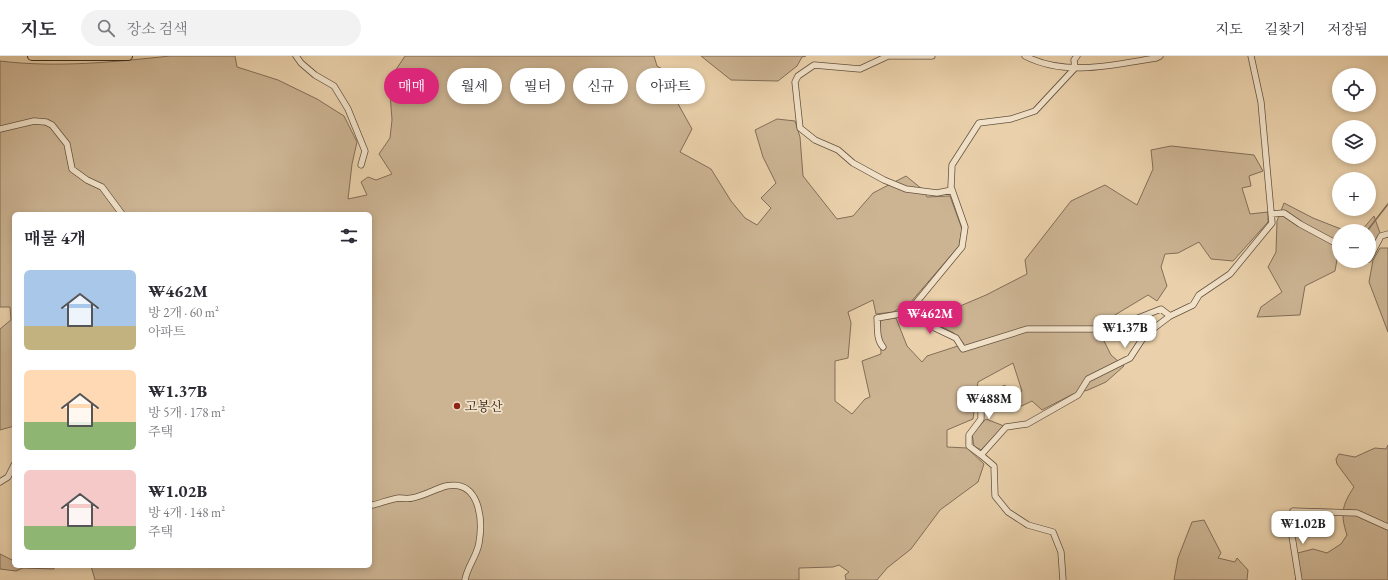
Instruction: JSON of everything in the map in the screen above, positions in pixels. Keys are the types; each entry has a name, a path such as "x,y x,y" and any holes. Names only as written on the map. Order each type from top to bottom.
{"highway":[{"path":"32,56 128,56"}],"street":[{"path":"296,56 301,63 315,75 334,86 348,109 365,151 361,165"},
{"path":"932,56 888,56 860,69 814,65 798,76 795,82 800,128 815,140 838,150 853,163 884,180 906,189 937,193 952,190"},
{"path":"1025,56 1040,63 1075,68 1090,68 1156,58 1160,56"},
{"path":"1075,68 1074,60 1077,56"},
{"path":"981,455 1006,427 1027,424 1078,395 1088,379 1130,358 1145,334 1170,316 1193,305 1199,295 1230,274 1272,223 1261,102 1251,56"},
{"path":"883,347 878,336 878,318 900,314 915,304 962,248 965,227 952,190 952,164 979,122 1011,119 1035,111 1075,68"},
{"path":"0,129 34,121 46,122 52,125 67,144 72,169 87,180 102,187 121,212"},
{"path":"1271,214 1284,214 1332,241"},
{"path":"1376,246 1381,236 1388,234"},
{"path":"915,304 935,328 956,338 963,349 1027,330 1095,330 1133,320 1161,309 1170,316"},
{"path":"1004,389 980,399 980,419 969,435 969,446 994,466 996,496 1008,512 1028,525 1053,532 1061,552 1063,580"},
{"path":"0,482 8,476 12,469"},
{"path":"372,505 399,498 411,498 447,486 460,486 468,489 476,500 481,526 478,550 465,580"},
{"path":"1299,580 1292,536 1293,511 1357,513 1388,527"}],"shaded area":[{"path":"170,56 235,56 237,67 278,80 317,99 344,116 357,142 352,164 348,199 367,195 361,182 368,177 376,180 392,174 379,154 390,138 392,120 391,104 439,104 439,68 397,68 405,56 654,56 657,66 660,68 636,68 636,104 678,104 692,129 680,152 711,169 731,201 745,218 757,225 771,208 761,198 776,183 763,157 755,130 777,119 795,121 800,137 803,176 837,219 853,216 873,193 906,176 922,189 927,197 950,196 962,229 959,246 910,303 893,312 876,314 873,300 848,312 851,323 848,358 835,361 835,401 852,414 865,399 870,397 862,361 881,354 880,320 896,318 907,346 922,362 927,356 964,344 954,333 936,324 953,309 986,295 1027,274 1025,260 1071,201 1105,185 1137,205 1153,169 1151,150 1171,146 1254,155 1263,171 1249,176 1251,186 1242,188 1250,214 1268,212 1268,222 1233,261 1211,259 1199,242 1178,253 1165,254 1161,267 1167,286 1157,301 1148,295 1110,318 1102,337 1111,355 1124,366 1106,382 1088,390 1073,394 1042,410 1032,401 1013,410 1012,398 1022,391 1013,363 978,382 973,419 947,430 947,447 967,448 984,464 978,482 940,510 911,549 887,568 877,580 846,580 845,575 849,572 839,565 833,567 799,568 799,580 95,580 92,568 372,568 372,212 12,212 12,427 0,430 0,329 11,320 10,307 0,307 0,61 43,64 85,63"},
{"path":"701,56 806,56 802,57 797,66 778,81 731,80"},
{"path":"1284,203 1313,218 1332,225 1332,268 1336,268 1335,271 1305,286 1300,315 1257,317 1261,307 1282,292 1268,267 1276,252 1277,221"},
{"path":"1374,216 1380,233 1376,240 1376,224 1367,224"},
{"path":"1380,248 1388,248 1388,332 1369,282 1372,268 1376,268 1376,255"},
{"path":"986,419 1004,426 981,450 974,446 972,434"},
{"path":"1388,445 1388,580 1296,580 1294,554 1313,549 1327,553 1341,544 1347,535 1343,521 1343,510 1354,487 1337,464 1336,459 1339,454 1355,457 1375,448 1386,449"},
{"path":"1204,520 1221,553 1218,558 1235,562 1237,558 1248,570 1247,580 1174,580 1178,558 1192,522"},
{"path":"0,554 12,560 12,568 23,568 16,571 0,569"},
{"path":"23,568 54,568 54,569"}],"waterway":[{"path":"1372,224 1388,204"}],"place":[{"name":"고봉산","path":"457,406"}]}
